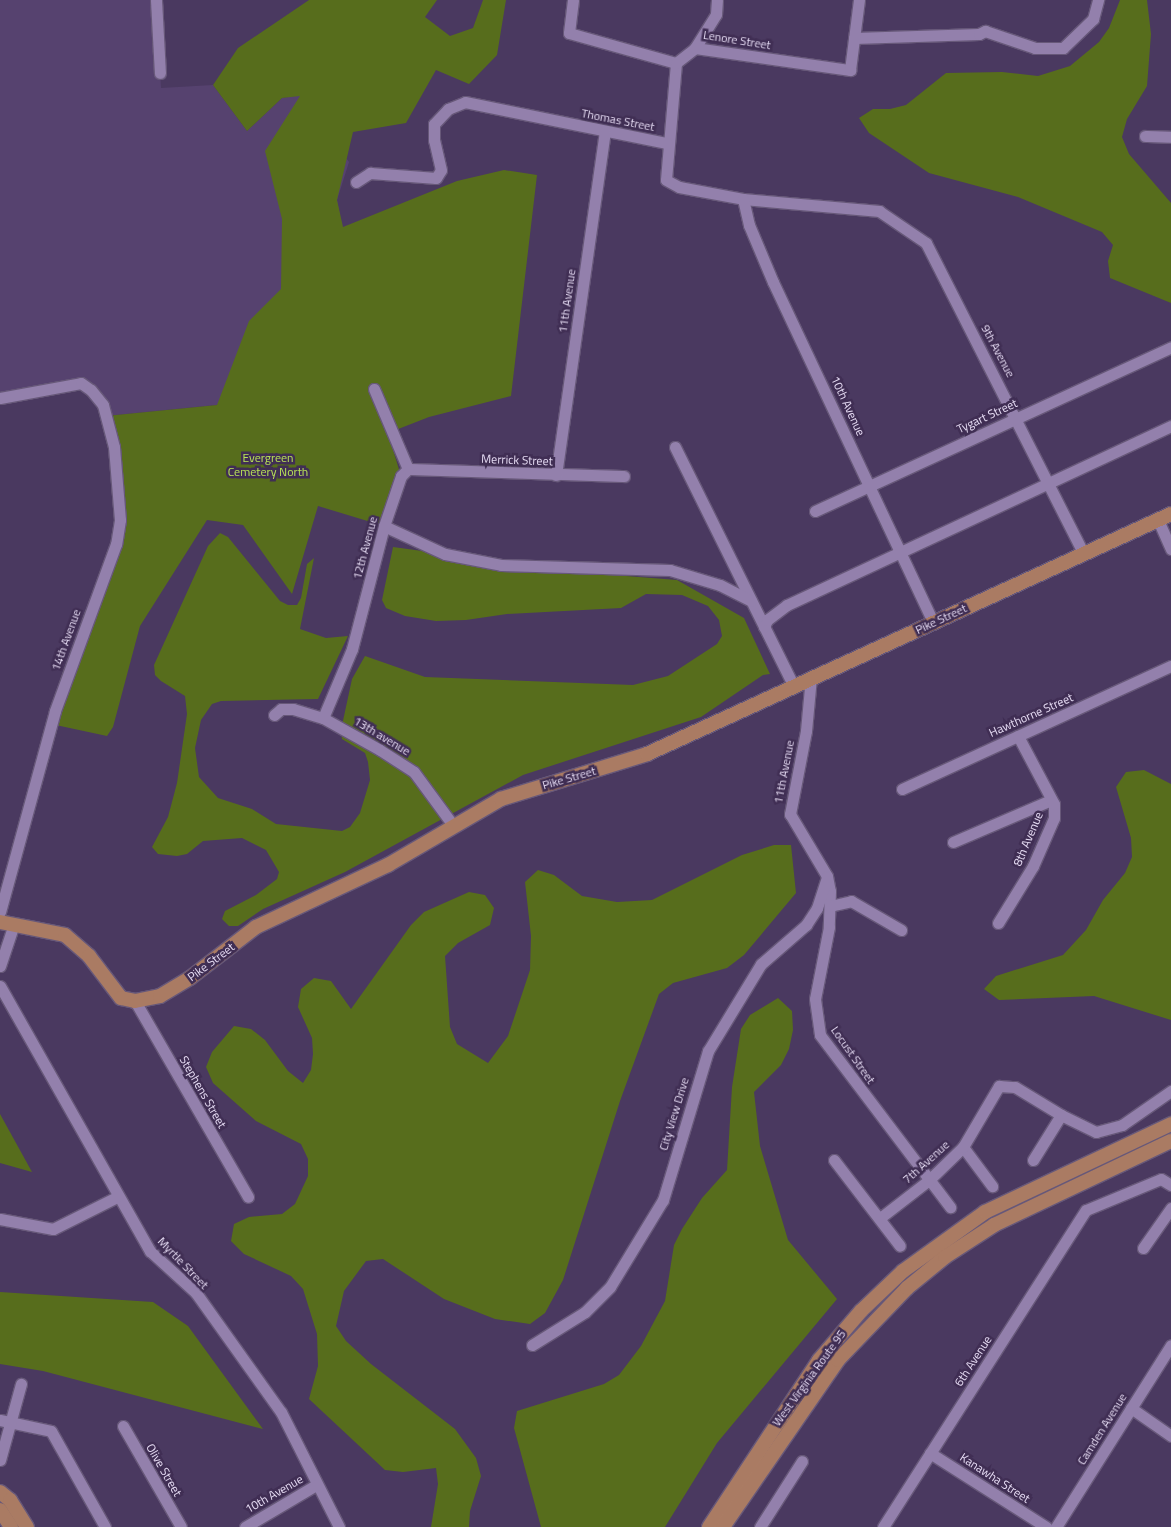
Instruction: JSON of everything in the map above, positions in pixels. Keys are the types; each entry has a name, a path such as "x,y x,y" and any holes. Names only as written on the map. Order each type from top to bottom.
{"main road":[{"name":"Pike Street","path":"135,1001 170,992 256,927 388,865 500,799 647,754 793,685 1171,514"},
{"path":"7,923 65,935 89,956 112,990 121,998 135,1001"},
{"name":"West Virginia Route 95","path":"709,1527 819,1360 854,1318 892,1281 936,1244 985,1212 1171,1124"},
{"name":"West Virginia Route 95","path":"723,1527 838,1360 876,1318 913,1283 957,1248 1002,1221 1171,1141"},
{"path":"0,1492 10,1500 27,1527"},
{"path":"0,1510 11,1527"}],"street":[{"path":"156,0 160,73"},
{"path":"572,0 569,33 676,63 667,143"},
{"path":"695,48 716,14 718,0"},
{"path":"859,0 854,38 979,34 985,31 1035,48 1063,48 1093,19 1098,0"},
{"name":"Lenore Street","path":"676,63 695,48 850,70 854,38"},
{"name":"Thomas Street","path":"356,182 370,172 436,178 441,170 434,140 434,124 448,109 465,102 605,132 667,143 666,180 679,187 743,199 879,211 926,243"},
{"name":"11th Avenue","path":"556,475 605,132"},
{"path":"1145,136 1171,137"},
{"name":"10th Avenue","path":"743,199 749,225 774,282 933,622"},
{"name":"9th Avenue","path":"926,243 1017,417 1084,554"},
{"name":"Tygart Street","path":"815,511 1171,347"},
{"name":"14th Avenue","path":"0,398 81,383 103,404 114,447 120,520 116,544 55,711 0,912"},
{"path":"374,389 408,469"},
{"path":"764,627 767,620 787,605 900,554 1048,482 1171,426"},
{"path":"675,448 793,685"},
{"name":"Merrick Street","path":"408,469 624,476"},
{"name":"12th Avenue","path":"324,718 352,649 384,526 401,476 408,469"},
{"path":"1158,520 1171,549"},
{"path":"384,526 445,554 501,565 670,570 720,585 751,601"},
{"name":"Hawthorne Street","path":"902,789 1171,666"},
{"name":"11th Avenue","path":"811,677 806,731 790,814 827,876 830,891"},
{"name":"13th avenue","path":"274,715 281,709 293,708 324,718 414,772 453,825"},
{"name":"8th Avenue","path":"998,923 1033,866 1054,818 1051,800 1018,736"},
{"path":"952,842 1051,800"},
{"name":"City View Drive","path":"532,1345 585,1312 610,1287 663,1200 708,1051 761,964 806,925 817,908 827,876"},
{"name":"Locust Street","path":"830,891 830,906 815,999 820,1036 950,1207"},
{"path":"830,906 851,901 901,930"},
{"path":"0,966 7,923"},
{"name":"Myrtle Street","path":"0,986 117,1197 150,1251 196,1293 281,1412 316,1485 339,1527"},
{"name":"Stephens Street","path":"135,1001 248,1196"},
{"name":"7th Avenue","path":"880,1218 929,1180 963,1147 999,1086 1015,1086 1061,1115"},
{"path":"1033,1160 1061,1115 1096,1132 1122,1125 1171,1091"},
{"path":"963,1147 992,1186"},
{"path":"834,1160 900,1246"},
{"name":"6th Avenue","path":"883,1527 1086,1210 1166,1182"},
{"path":"0,1219 53,1229 117,1197"},
{"path":"1143,1248 1171,1208"},
{"name":"Camden Avenue","path":"1056,1527 1171,1345"},
{"path":"0,1460 5,1421 21,1384"},
{"path":"1131,1408 1153,1426 1171,1436"},
{"path":"5,1421 51,1431 105,1527"},
{"name":"Olive Street","path":"123,1426 181,1527"},
{"name":"Kanawha Street","path":"930,1453 1046,1527"},
{"path":"760,1527 802,1461"},
{"name":"10th Avenue","path":"245,1527 316,1485"}],"shaded area":[{"path":"0,0 156,0 161,88 213,85 247,131 282,98 300,95 349,162 337,200 374,389 106,416 81,383 0,398"}],"green space":[{"name":"Evergreen Cemetery North","path":"309,0 437,0 425,17 450,36 473,28 483,0 506,0 497,55 469,84 436,70 406,123 353,132 337,200 343,227 457,181 504,170 537,175 511,396 429,417 388,433 401,476 384,526 318,506 292,594 243,525 207,520 140,626 113,727 107,736 51,724 120,520 106,416 217,405 249,321 281,289 282,219 265,151 300,96 282,98 247,131 213,85 238,48"},
{"path":"1120,0 1147,0 1151,34 1147,86 1127,119 1122,137 1129,154 1171,203 1171,303 1110,278 1108,261 1113,245 1102,232 1018,197 929,173 869,133 859,118 873,109 890,109 906,105 946,73 1002,72 1038,76 1070,66 1099,42 1109,28"},
{"path":"220,533 228,537 280,601 288,605 297,605 301,598 307,564 314,558 300,629 326,638 348,636 318,699 221,701 212,704 201,720 195,748 199,777 218,798 252,809 276,824 342,831 350,827 360,813 370,780 368,762 365,753 342,739 341,730 352,679 365,656 425,677 633,685 668,676 717,644 722,636 719,620 708,606 682,595 646,594 621,608 507,614 466,620 436,621 405,616 386,608 382,600 393,547 575,572 677,580 744,618 770,674 763,675 701,717 523,775 345,872 263,909 238,926 229,926 222,919 225,911 256,895 277,879 279,872 266,850 242,838 203,841 187,854 177,856 158,854 152,847 168,817 177,783 187,714 185,696 155,675 154,665 208,546"},
{"path":"1144,770 1171,784 1171,1020 1094,996 999,1000 984,989 996,976 1063,955 1086,930 1103,900 1125,873 1132,857 1131,838 1116,787 1126,772"},
{"path":"774,845 791,845 796,893 744,955 727,968 673,983 659,994 620,1101 563,1280 545,1313 530,1324 495,1319 444,1299 383,1259 366,1261 344,1291 336,1326 346,1341 371,1364 455,1429 476,1458 481,1476 470,1511 469,1527 431,1527 438,1484 436,1468 403,1472 385,1470 309,1399 318,1366 317,1334 303,1289 291,1276 244,1254 231,1241 234,1224 249,1217 282,1214 295,1204 308,1176 308,1159 301,1144 256,1121 213,1083 206,1067 212,1052 234,1026 251,1029 265,1040 288,1071 303,1083 311,1070 313,1054 312,1038 298,1007 301,989 314,978 331,981 351,1009 411,925 424,912 469,892 485,895 494,908 490,925 458,943 445,956 450,1027 457,1044 488,1063 508,1036 530,970 531,936 525,882 538,870 554,875 582,896 617,902 652,900 742,855"},
{"path":"778,998 792,1011 793,1030 789,1049 781,1065 754,1092 760,1146 788,1240 837,1299 717,1443 665,1527 541,1527 514,1428 517,1411 604,1384 619,1375 641,1346 665,1301 674,1245 702,1198 727,1170 732,1087 741,1029 750,1015"},
{"path":"0,1114 32,1172 0,1163"},
{"path":"0,1292 153,1302 188,1326 263,1429 43,1371 0,1364"}]}
